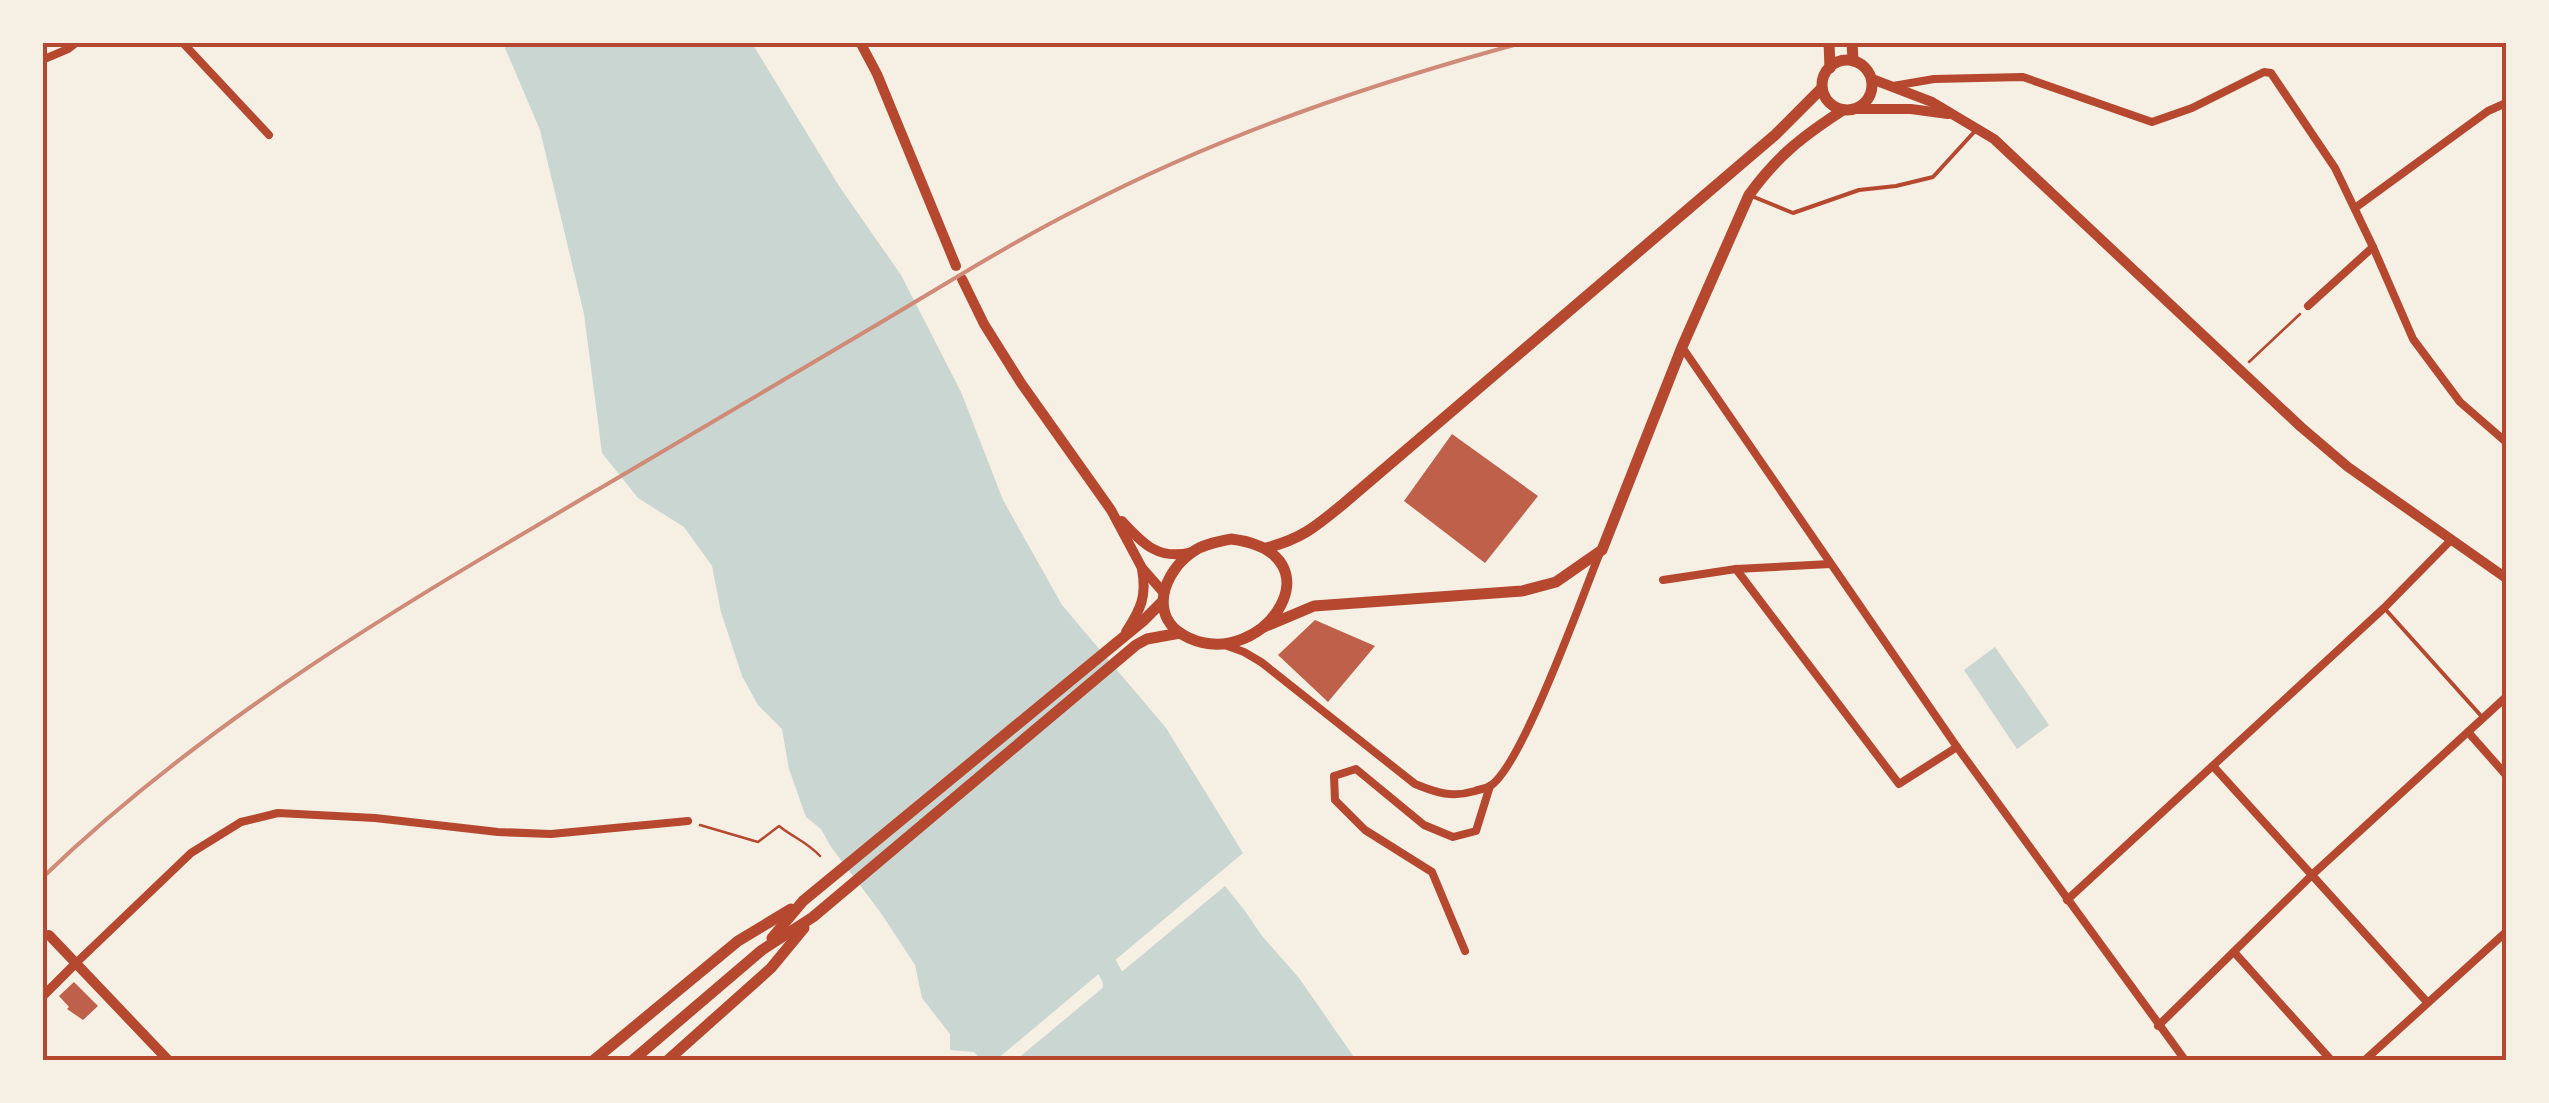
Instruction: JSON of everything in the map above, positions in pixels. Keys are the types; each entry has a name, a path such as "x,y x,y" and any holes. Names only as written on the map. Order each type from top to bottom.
{"main road":[{"path":"860,42 956,266"},
{"path":"1829,42 1830,68"},
{"path":"1852,42 1854,61"},
{"path":"1266,548 1292,541 1319,524 1776,135 1822,88 1830,68 1854,61 1872,79 1954,114 1994,138 2301,427 2348,467 2506,578"},
{"path":"962,279 984,324 1021,383 1111,510 1163,598 1166,617 1187,638 1222,644 1314,606 1522,591 1556,582 1602,550 1682,346 1749,195 1789,148 1870,96 1872,79"},
{"path":"1822,88 1829,103 1850,110 1910,109 1954,114"},
{"path":"1111,510 1144,545 1170,555 1194,552"},
{"path":"594,1060 738,941 803,901 1125,634 1163,598 1169,579 1194,552 1230,539 1266,548 1281,562 1287,582 1285,599 1264,627"},
{"path":"1125,634 1142,608 1142,568"},
{"path":"633,1060 1136,645 1147,638 1180,632"},
{"path":"762,950 803,901"},
{"path":"668,1060 771,968 812,916"},
{"path":"49,935 168,1060"}],"street":[{"path":"42,60 77,42"},
{"path":"182,42 270,135"},
{"path":"1893,86 1934,79 2024,78 2152,122 2192,108 2264,72 2271,73 2336,168 2414,339 2460,402 2506,442"},
{"path":"2355,208 2488,112 2506,104"},
{"path":"2308,306 2375,249"},
{"path":"1682,346 1957,746 2184,1060"},
{"path":"2067,900 2384,608 2451,540"},
{"path":"1465,952 1432,872 1365,830 1335,800 1334,776 1356,769 1424,826 1453,837 1476,831 1490,786 1510,764 1525,734 1602,550"},
{"path":"1663,580 1736,569 1830,564"},
{"path":"1736,569 1899,784 1957,746"},
{"path":"1222,644 1261,662 1415,784 1442,795 1490,786"},
{"path":"2158,1026 2313,874 2506,697"},
{"path":"2498,705 2506,713"},
{"path":"2468,732 2506,776"},
{"path":"2213,766 2427,1002"},
{"path":"42,997 191,853 241,822 278,813 552,834 688,821"},
{"path":"2365,1060 2506,932"},
{"path":"2234,952 2331,1060"}],"lane":[{"path":"1749,195 1793,214 1859,190 1933,177 1979,128"},
{"path":"2384,608 2483,718"}],"path":[{"path":"2250,362 2308,306"},
{"path":"688,821 758,842 779,826 807,842 820,856"}],"shaded area":[{"path":"503,43 752,43 839,186 901,275 961,392 1003,500 1062,605 1166,728 1243,853 996,1060 981,1060 974,1052 950,1050 950,1034 922,998 915,965 821,829 806,817 789,769 782,729 758,705 742,676 721,612 712,566 684,527 638,498 602,453 584,314 540,130"},
{"path":"1995,647 2049,725 2017,749 1964,670"},
{"path":"1225,886 1299,978 1356,1060 1016,1060"}],"building":[{"path":"1452,434 1538,496 1485,563 1404,501"},
{"path":"1315,620 1375,646 1328,702 1278,655"},
{"path":"74,982 98,1006 83,1020 67,1009 59,996"}],"waterway":[{"path":"1094,943 1113,978 1120,1044 1109,1060"}],"railway":[{"path":"42,878 181,758 330,653 485,556 1011,245 1135,181 1244,134 1355,93 1525,42"}]}
